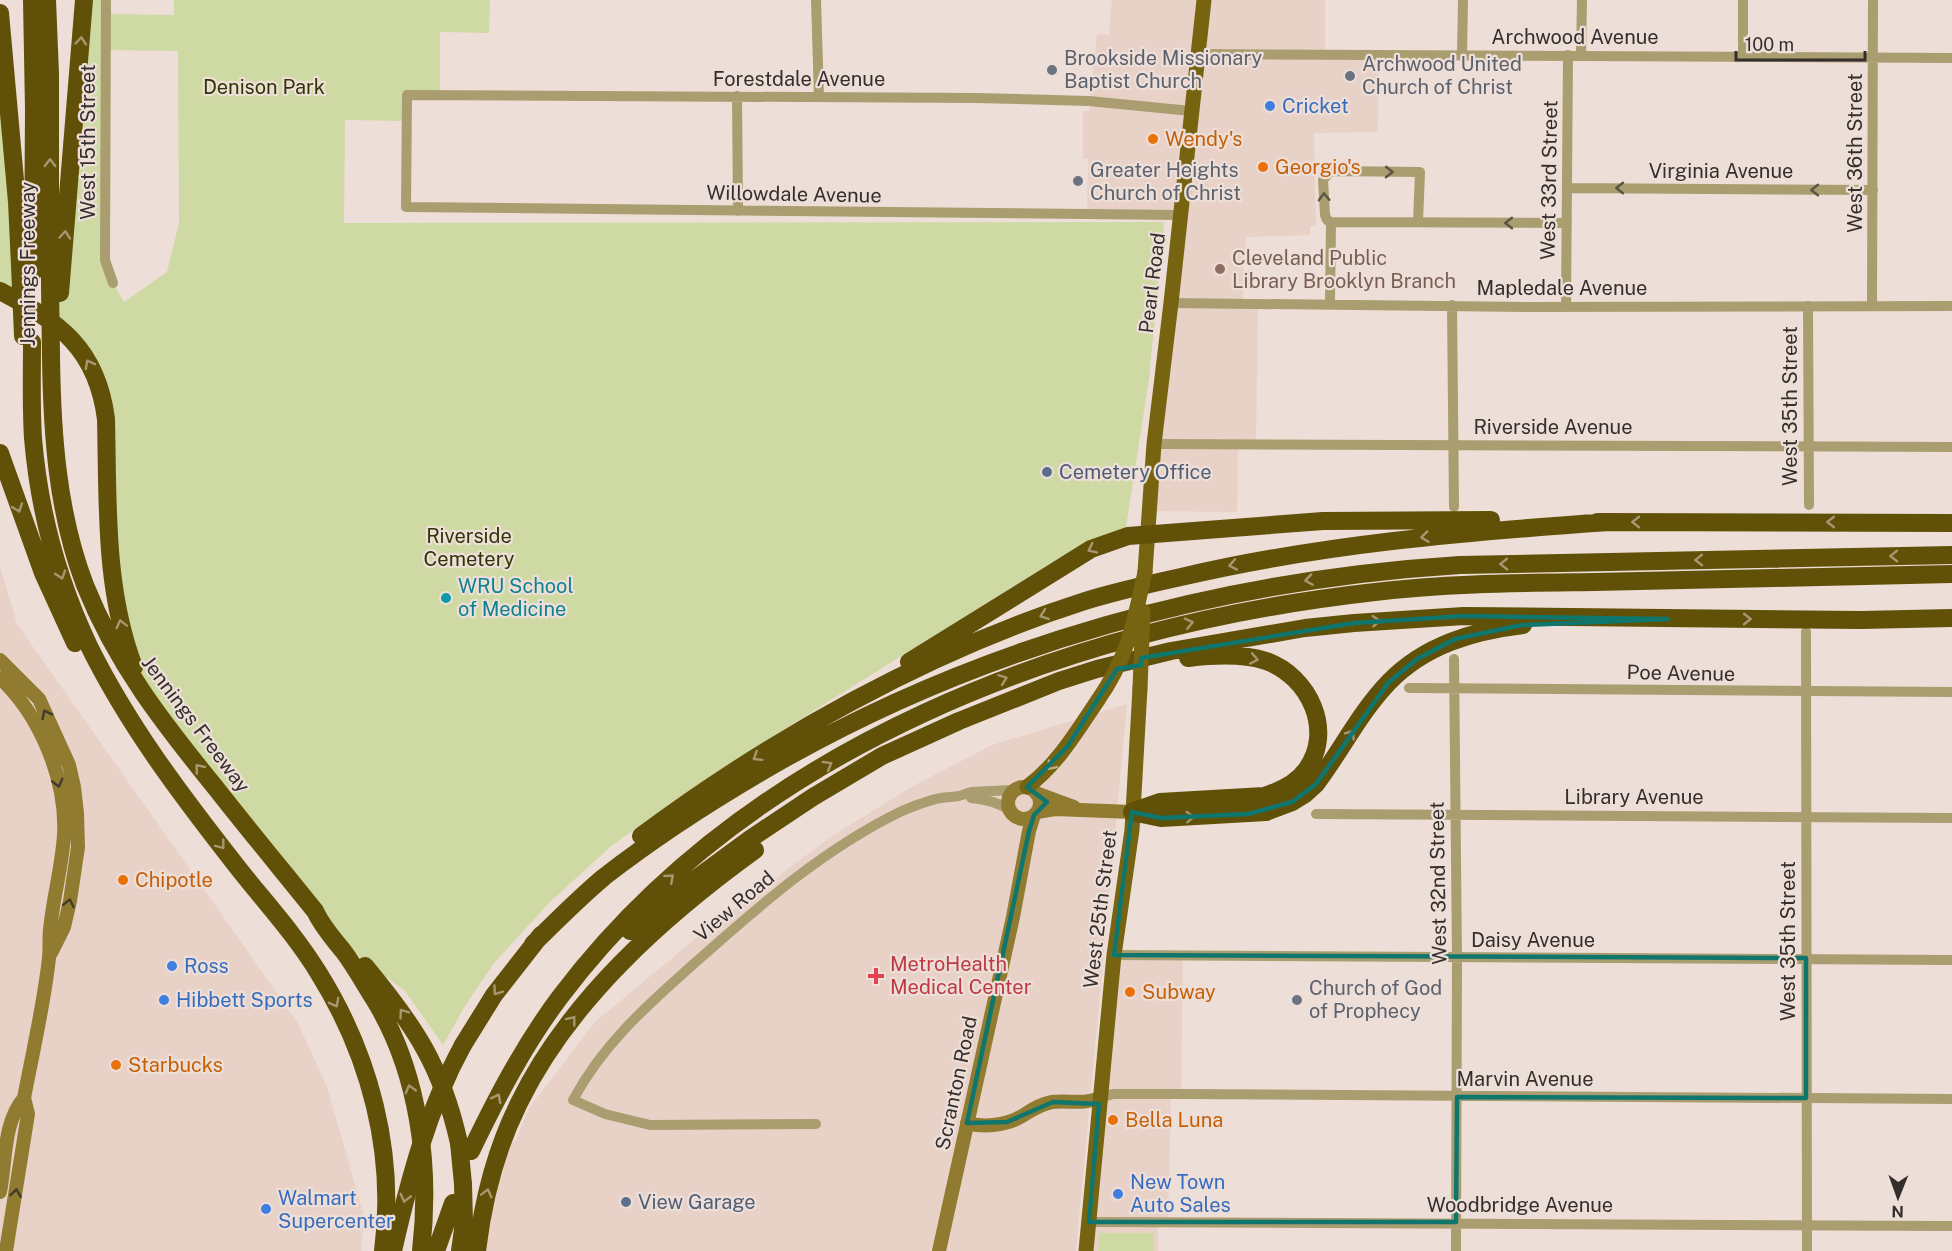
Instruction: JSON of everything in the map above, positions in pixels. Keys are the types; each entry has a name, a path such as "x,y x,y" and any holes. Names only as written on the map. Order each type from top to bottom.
{"highway":[{"name":"Jennings Freeway","path":"26,269 34,98 32,0"},
{"name":"Jennings Freeway","path":"47,0 55,289 51,356 52,421 57,467 73,547 85,583 118,657 162,721 315,912 322,926 345,953 375,1001 404,1065 420,1136 424,1202 421,1251"},
{"path":"55,289 84,0"},
{"path":"0,13 16,190 26,269 33,435 45,519 74,613 108,681 132,722 185,799"},
{"path":"0,291 40,313 70,336 82,352 98,384 104,402 106,419 110,554 117,606 127,648 147,699"},
{"path":"0,453 43,573 71,636 101,691 307,955 337,1006 352,1038 372,1093 384,1152 388,1188 383,1251"},
{"path":"393,1251 418,1155 446,1079 463,1045 494,995 533,944 593,876 614,856 693,797 1091,549 1126,536 1148,533 1323,521 1952,523"},
{"path":"820,718 940,658 995,634 1050,613 1124,590 1230,565 1298,553 1440,535 1609,522"},
{"path":"533,944 603,878 732,789 800,750 845,726 944,681 1030,647 1101,625 1241,592 1314,579 1409,568 1952,555"},
{"path":"460,1251 464,1222 462,1163 465,1147 516,1061 559,998 592,957 641,904 701,851 759,808 815,772 903,723 978,689 1054,661 1172,627 1316,599 1379,591 1462,585 1952,574"},
{"path":"559,998 646,917 708,869 849,774 882,756 960,721 1032,691 1097,669 1172,651 1305,628 1464,616 1895,620 1952,618"},
{"path":"1132,812 1161,818 1248,814 1266,812 1292,802 1316,784 1388,683 1417,659 1455,639 1478,632 1522,626 1668,619"},
{"path":"1032,691 1122,668 1195,657 1232,656 1266,661 1285,670 1299,682 1309,696 1317,719 1317,744 1313,759 1305,772 1292,784 1279,792 1264,796 1160,802 1132,812"},
{"path":"477,1251 491,1178 518,1104 557,1038 602,984 660,927 752,852 869,772 960,721"},
{"path":"315,912 328,923 353,952 402,1012 418,1036 433,1062 465,1147"},
{"path":"436,1251 453,1203"}],"main road":[{"name":"Pearl Road","path":"1145,564 1154,444 1204,0"},
{"name":"West 25th Street","path":"1086,1251 1114,955 1132,830 1145,564"},
{"path":"1027,790 1067,747 1113,677 1124,655 1145,564"}],"street":[{"name":"West 15th Street","path":"106,0 105,260 113,283"},
{"path":"816,0 819,97"},
{"path":"1462,54 1463,0"},
{"path":"1581,55 1582,0"},
{"path":"1743,0 1743,55"},
{"name":"West 36th Street","path":"1872,306 1873,0"},
{"name":"Archwood Avenue","path":"1198,54 1743,55 1952,58"},
{"name":"West 33rd Street","path":"1566,306 1568,55"},
{"name":"Forestdale Avenue","path":"406,207 406,95 737,96 1089,101 1191,111"},
{"path":"737,96 738,212"},
{"path":"1418,222 1420,172 1330,171 1323,180 1324,215 1331,222 1567,223"},
{"name":"Virginia Avenue","path":"1568,188 1873,190"},
{"name":"Willowdale Avenue","path":"406,207 1181,215"},
{"path":"1330,304 1331,222"},
{"name":"Mapledale Avenue","path":"1171,303 1526,307 1952,306"},
{"path":"1452,305 1454,507"},
{"name":"West 35th Street","path":"1808,306 1809,505"},
{"name":"Riverside Avenue","path":"1154,444 1952,447"},
{"name":"West 35th Street","path":"1806,632 1808,692 1807,1251"},
{"name":"West 32nd Street","path":"1454,659 1457,957 1456,1251"},
{"path":"0,660 39,699 69,765 74,788 78,846 70,902 64,927 49,957"},
{"path":"0,678 16,693 35,719 51,756 60,789 64,832 50,930 49,957 24,1098 28,1114 6,1251"},
{"name":"Poe Avenue","path":"1409,688 1952,692"},
{"path":"1081,810 1027,790 1010,796 1009,806 1013,813 1024,818 1055,809 1132,812"},
{"path":"1027,790 1040,802 1036,813"},
{"name":"View Road","path":"816,1124 650,1125 605,1114 573,1100 588,1074 625,1026 773,894 848,842 902,811 932,800 971,792 1027,790"},
{"name":"View Road","path":"959,796 990,800 999,803 1013,813"},
{"name":"Scranton Road","path":"1013,813 1021,831 1024,853"},
{"name":"Scranton Road","path":"939,1251 1013,917 1024,853 1036,813"},
{"name":"Library Avenue","path":"1316,814 1952,818"},
{"name":"Daisy Avenue","path":"1114,955 1952,960"},
{"name":"Marvin Avenue","path":"1100,1098 1113,1094 1181,1094 1952,1099"},
{"path":"0,1192 10,1125 16,1107 24,1098"},
{"path":"967,1122 993,1125 1007,1122 1043,1104 1071,1101 1086,1103 1100,1098"},
{"name":"Woodbridge Avenue","path":"1089,1222 1952,1226"}],"highlighted area":[{"path":"1464,616 1668,619 1522,625 1455,639 1417,659 1388,683 1316,784 1292,802 1248,814 1161,818 1132,812 1114,955 1806,958 1806,1098 1457,1097 1456,1222 1089,1222 1099,1104 1053,1102 1007,1122 967,1123 1029,831 1034,815 1047,802 1027,787 1067,747 1117,669 1141,665 1141,658 1354,623"}],"shaded area":[{"path":"1112,0 1325,0 1325,54 1379,54 1378,132 1314,133 1316,226 1310,226 1310,235 1247,237 1243,260 1243,303 1258,304 1256,444 1238,444 1237,512 1149,511 1181,215 1087,214 1088,159 1083,159 1083,111 1089,111 1097,34 1109,35"},
{"path":"0,567 17,624 298,1023 327,1087 364,1216 361,1251 0,1251"},
{"name":"MetroHealth Medical Center","path":"1127,704 1076,1251 484,1251 493,1195 510,1143 515,1142 529,1108 595,1022 706,930 835,834 917,784 992,745"},
{"path":"1114,955 1183,955 1181,1094 1171,1095 1168,1222 1158,1223 1158,1251 1086,1251"}],"green space":[{"name":"Riverside Cemetery","path":"84,0 106,0 107,14 174,15 174,0 490,0 489,33 440,32 440,95 407,95 406,121 345,120 344,223 1164,222 1149,379 1126,527 1057,559 794,723 677,799 610,847 549,903 494,963 465,1006 443,1045 405,991 353,952 162,721 127,648 104,402 56,320","holes":["107,50 178,51 179,223 167,272 124,302 113,283 105,260"]},
{"path":"0,68 21,302 0,291"},
{"path":"1099,1233 1153,1233 1153,1251 1098,1251"}],"place":[{"name":"Brookside Missionary Baptist Church","path":"1052,70"},
{"name":"Archwood United Church of Christ","path":"1350,76"},
{"name":"Cricket","path":"1270,106"},
{"name":"Wendy's","path":"1153,139"},
{"name":"Georgio's","path":"1263,167"},
{"name":"Greater Heights Church of Christ","path":"1078,181"},
{"name":"Cleveland Public Library Brooklyn Branch","path":"1220,269"},
{"name":"Cemetery Office","path":"1047,472"},
{"name":"WRU School of Medicine","path":"446,598"},
{"name":"Chipotle","path":"123,880"},
{"name":"Ross","path":"172,966"},
{"name":"MetroHealth Medical Center","path":"876,976"},
{"name":"Subway","path":"1130,992"},
{"name":"Hibbett Sports","path":"164,1000"},
{"name":"Church of God of Prophecy","path":"1297,1000"},
{"name":"Starbucks","path":"116,1065"},
{"name":"Bella Luna","path":"1113,1120"},
{"name":"New Town Auto Sales","path":"1118,1194"},
{"name":"View Garage","path":"626,1202"},
{"name":"Walmart Supercenter","path":"266,1209"}],"park label":[{"name":"Denison Park","path":"264,87"}]}
